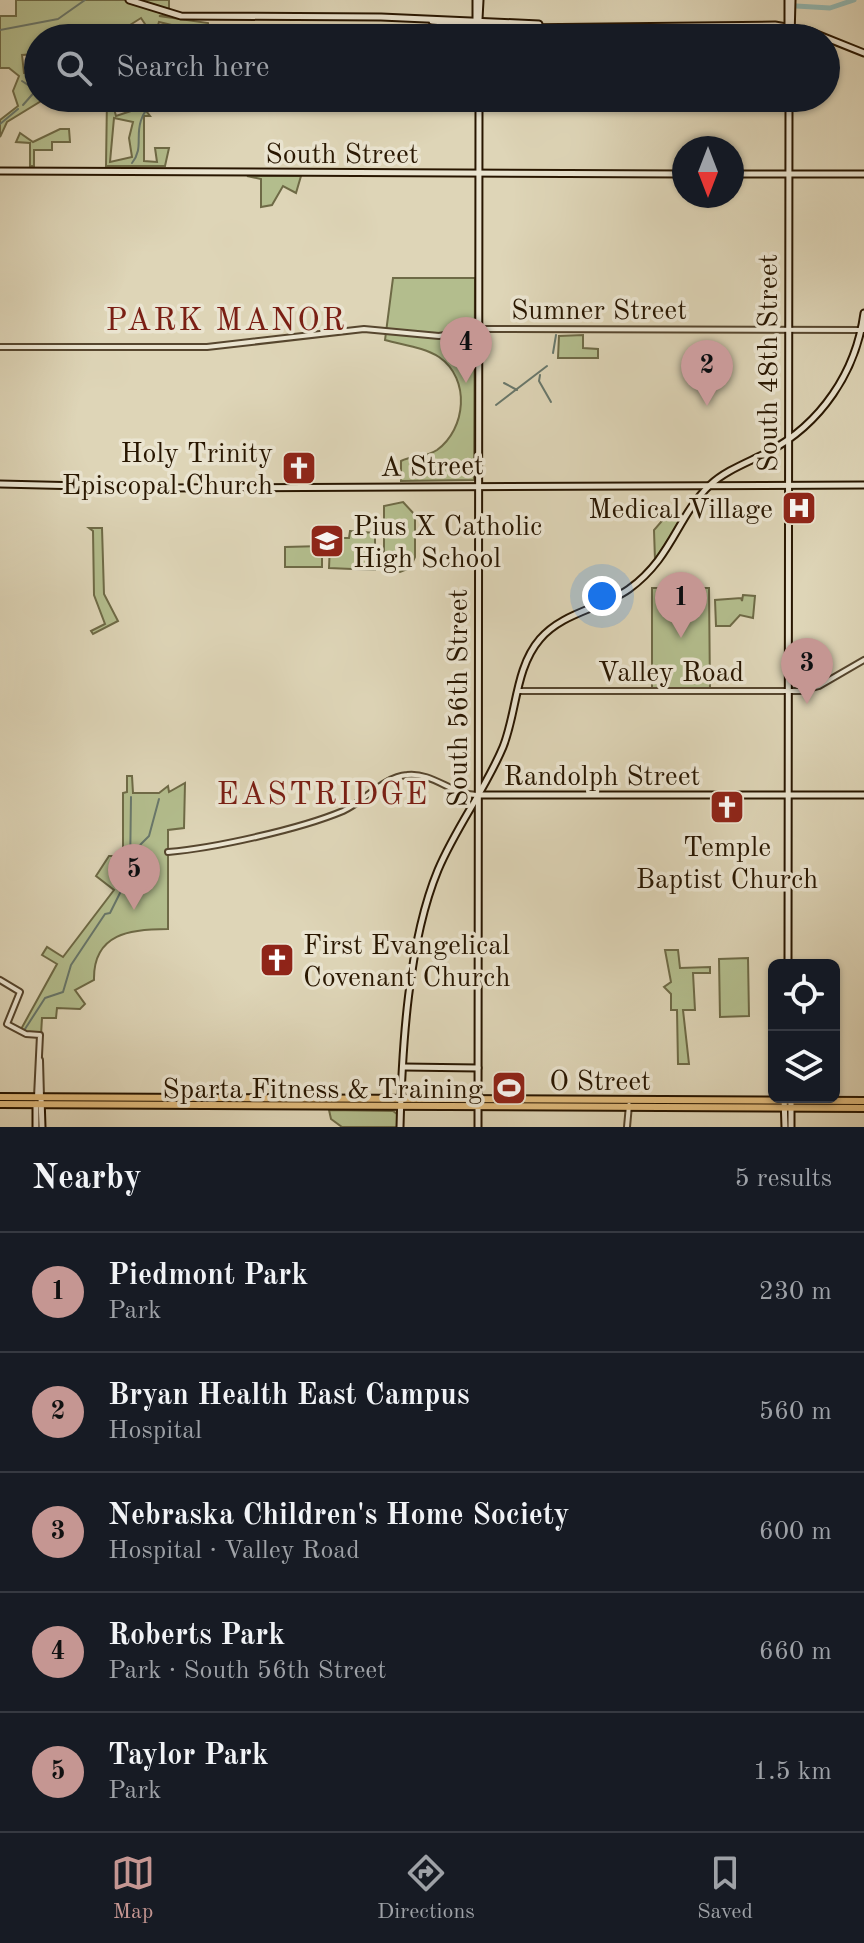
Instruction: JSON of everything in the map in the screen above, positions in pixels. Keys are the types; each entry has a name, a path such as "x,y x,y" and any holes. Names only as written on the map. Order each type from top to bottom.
{"main road":[{"path":"129,0 178,16 478,24 478,0"},
{"path":"790,0 790,24"},
{"path":"840,45 864,53"},
{"name":"South 56th Street","path":"478,1127 479,112"},
{"name":"South 48th Street","path":"788,959 789,112"},
{"name":"South Street","path":"0,171 672,174"},
{"path":"744,174 864,174"},
{"path":"400,1127 400,1103 422,921 437,872 503,745 526,662 541,637 562,620 619,596 649,572 710,485 787,441 811,421 832,395 849,365 862,330 864,313"},
{"name":"A Street","path":"0,484 168,488 477,484 864,485"},
{"name":"Randolph Street","path":"477,795 864,795"},
{"path":"467,813 477,815"},
{"path":"404,1067 478,1068"},
{"name":"O Street","path":"0,1097 39,1101"},
{"path":"39,1101 39,1127"},
{"name":"O Street","path":"0,1104 39,1101 711,1106 769,1103"},
{"name":"O Street","path":"631,1105 679,1109 768,1102"},
{"path":"785,1127 788,1103"},
{"path":"788,1103 791,1127"},
{"name":"O Street","path":"799,1103 841,1107 864,1105"},
{"name":"O Street","path":"813,1103 864,1105"}],"street":[{"name":"Sumner Street","path":"0,347 207,347 364,329 429,336 478,329 862,330"},
{"name":"Valley Road","path":"518,691 787,691 816,688 864,660"},
{"name":"Randolph Street","path":"168,852 202,849 332,815 404,775 423,776 455,791 477,795"},
{"path":"0,980 20,992 6,1022 26,1034 40,1035 39,1101"},
{"path":"627,1127 631,1105"}],"green space":[{"path":"16,0 169,0 169,15 159,16 208,24 145,24 141,18 132,24 24,24 24,112 7,122 0,137 0,120 18,106 13,91 19,76 9,68 0,68 0,16 16,16"},
{"path":"107,112 115,112 116,116 128,112 147,112 150,116 144,116 144,161 157,162 155,148 169,148 165,166 106,166","holes":["114,118 133,122 129,138 132,157 110,162"]},
{"path":"60,129 69,129 70,142 52,142 52,150 34,150 34,166 30,166 30,143 16,142 20,133 33,142"},
{"path":"247,176 301,176 296,193 283,186 272,205 261,207 261,179"},
{"path":"393,278 475,278 474,480 401,481 401,461 432,453 447,441 459,417 461,404 456,378 439,357 385,340"},
{"path":"583,335 583,348 598,349 598,358 558,358 559,336"},
{"path":"403,502 415,515 415,557 410,568 400,572 384,568 384,506"},
{"path":"667,515 684,515 655,560 654,530"},
{"path":"89,528 102,528 104,594 118,621 93,634 91,631 105,624 94,595 93,531"},
{"path":"350,531 375,533 375,570 329,568 330,544 337,538 349,538"},
{"path":"322,546 322,567 285,567 285,547"},
{"path":"652,588 709,588 710,691 652,691"},
{"path":"743,595 755,596 753,618 740,615 730,626 716,626 715,600 741,598 742,601"},
{"path":"127,776 132,776 133,793 159,793 168,786 169,792 185,783 184,828 168,830 168,929 141,930 107,943 95,964 94,980 75,990 85,1004 80,1009 57,1008 56,1018 42,1018 41,1035 20,1031 57,964 42,955 47,947 63,957 114,890 96,876 109,856 123,856 123,793 127,792"},
{"path":"665,950 678,950 680,968 710,967 710,973 693,973 695,1010 683,1010 689,1064 678,1064 677,1010 671,1010 671,994 664,987 671,982"},
{"path":"748,958 749,1016 720,1017 719,959"},
{"path":"329,1110 393,1111 397,1114 398,1127 342,1127 331,1119"}],"waterway":[{"path":"32,24 58,19 85,0"},
{"path":"796,6 830,8 854,0"},
{"path":"0,30 24,25"},
{"path":"0,124 18,109"},
{"path":"132,163 138,149 139,126 145,112"},
{"path":"553,353 556,335"},
{"path":"496,405 547,366"},
{"path":"540,375 539,381 551,402"},
{"path":"504,383 517,390"},
{"path":"25,1029 45,998 63,992 71,965 105,914 110,913 130,873 131,797"},
{"path":"130,869 139,846 149,836 159,799"}],"place":[{"name":"Roberts Park","path":"466,383"},
{"name":"Bryan Health East Campus","path":"707,406"},
{"name":"Holy Trinity Episcopal Church","path":"299,468"},
{"name":"Medical Village","path":"799,508"},
{"name":"Pius X Catholic High School","path":"327,541"},
{"name":"Piedmont Park","path":"681,638"},
{"name":"Nebraska Children's Home Society","path":"807,704"},
{"name":"Temple Baptist Church","path":"727,807"},
{"name":"Taylor Park","path":"134,910"},
{"name":"First Evangelical Covenant Church","path":"277,960"},
{"name":"Sparta Fitness & Training","path":"509,1088"}],"district":[{"name":"PARK MANOR","path":"226,319"},
{"name":"EASTRIDGE","path":"323,793"}]}
